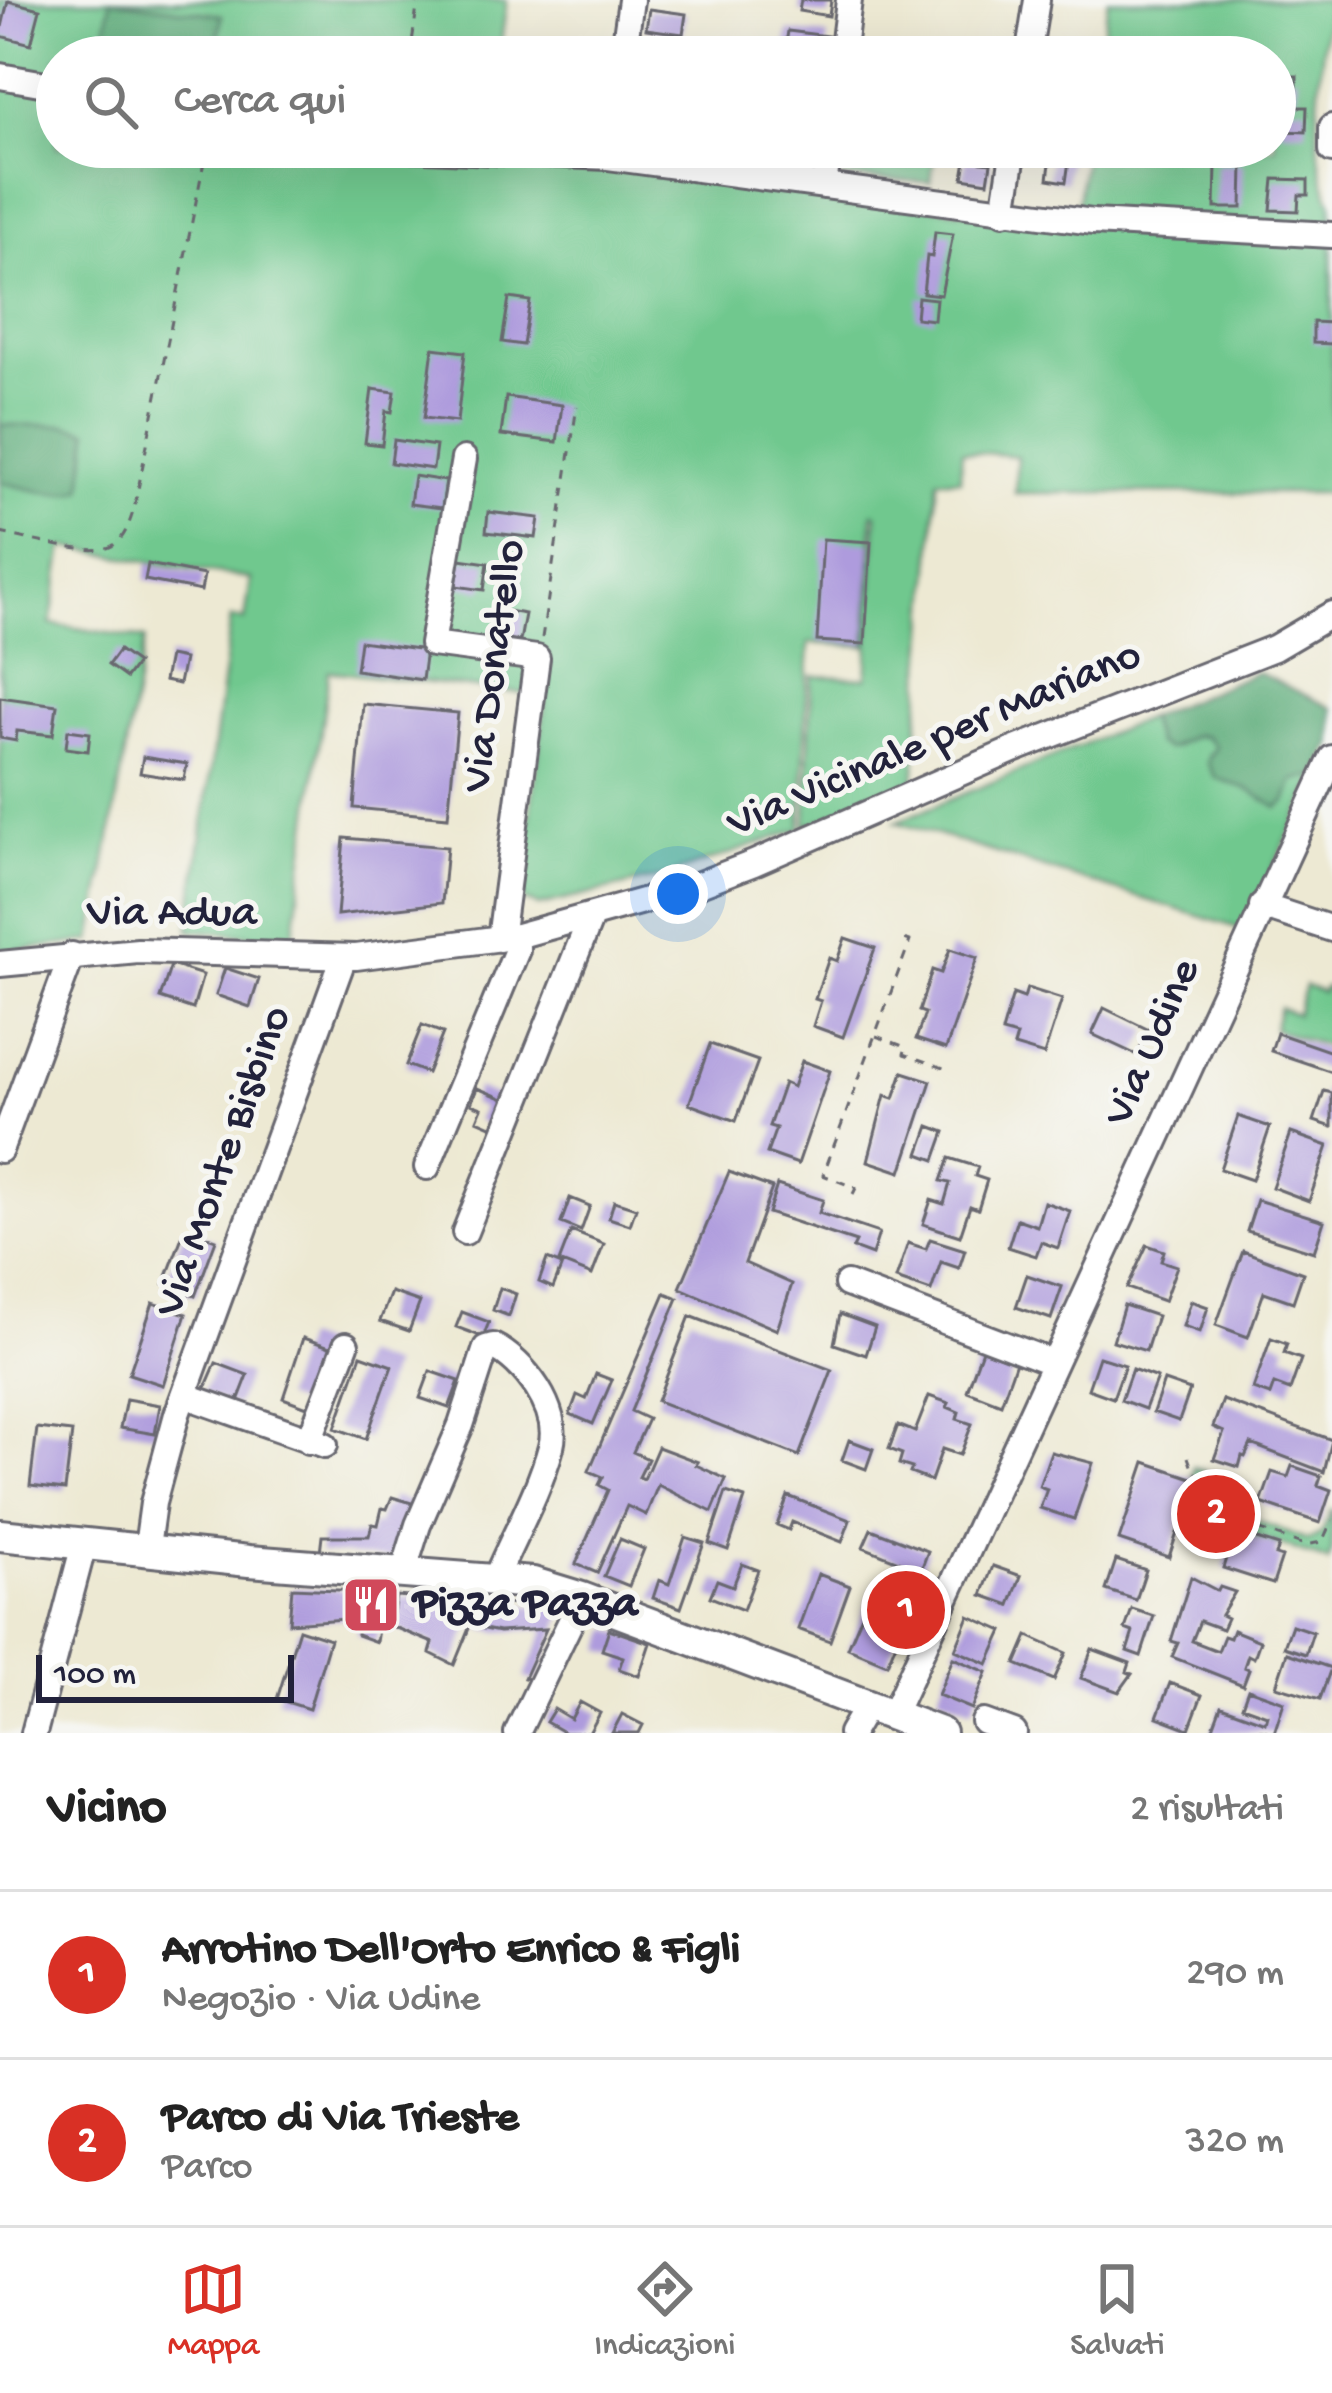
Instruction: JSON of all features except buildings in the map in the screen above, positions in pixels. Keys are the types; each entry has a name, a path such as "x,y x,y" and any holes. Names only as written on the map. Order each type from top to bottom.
{"main road":[{"path":"0,1535 249,1561"},
{"path":"0,1544 533,1583 880,1709 928,1731"}],"street":[{"path":"626,36 632,0"},
{"path":"845,36 849,0"},
{"path":"1031,36 1037,0"},
{"path":"0,76 36,82"},
{"path":"1332,127 1332,150"},
{"path":"710,168 1093,222 1332,235"},
{"path":"824,186 826,168"},
{"path":"1004,212 1011,168"},
{"path":"464,459 432,644 537,658"},
{"path":"1274,648 1332,614"},
{"path":"1274,648 1332,634"},
{"name":"Via Vicinale per Mariano","path":"344,957 509,938 689,888 1013,750 1274,648"},
{"name":"Via Donatello","path":"427,1167 517,950 509,938 537,658"},
{"name":"Via Udine","path":"851,1733 880,1709 1054,1363 1332,758"},
{"path":"1262,906 1332,928"},
{"path":"465,1232 591,917"},
{"name":"Via Adua","path":"0,964 182,950 344,957"},
{"path":"0,1150 72,955"},
{"name":"Via Monte Bisbino","path":"147,1547 154,1503 184,1396 344,957"},
{"path":"847,1284 1054,1363"},
{"path":"184,1396 317,1443 346,1345"},
{"path":"403,1574 485,1348 493,1346 509,1354 531,1376 544,1403 553,1442 495,1580"},
{"path":"34,1733 96,1552 141,1552 147,1547"},
{"path":"518,1733 582,1598"}],"path":[{"path":"413,36 418,0"},
{"path":"0,533 92,549 108,548 125,533 134,509 204,168"},
{"name":"Via Donatello","path":"537,658 578,406"},
{"path":"854,1195 856,1188 823,1174 910,941 902,938"},
{"path":"875,1035 906,1047 904,1054 944,1068 940,1075"},
{"path":"1188,1457 1192,1471 1206,1480 1228,1519 1305,1545 1322,1542 1332,1520"}],"green space":[{"path":"0,0 507,0 502,36 36,36 36,168 629,168 1074,226 1083,168 1296,168 1296,36 1103,36 1108,0 1328,0 1318,130 1319,155 1332,205 1332,493 1015,493 1017,456 962,451 960,479 938,479 914,782 806,826 812,676 867,678 877,514 873,513 866,646 809,643 801,829 663,877 539,906 524,901 521,885 546,696 329,671 293,939 189,930 231,618 245,620 251,579 64,547 51,624 145,639 92,941 0,952"},
{"path":"111,0 222,15 219,36 105,36"},
{"path":"839,168 933,168 931,182 843,177"},
{"path":"1,425 65,425 89,431 83,489 52,493 0,482"},
{"path":"1257,672 1332,708 1332,744 1317,776 1294,780 1286,802 1278,808 1215,777 1207,762 1216,747 1206,736 1194,735 1167,749 1157,744 1147,718"},
{"path":"1147,718 1157,744 1173,748 1198,736 1215,743 1208,756 1215,777 1278,808 1286,802 1293,780 1317,776 1244,930 896,822"},
{"path":"1305,986 1322,992 1325,987 1332,989 1332,1048 1273,1029 1279,1008 1296,1014"},
{"path":"1194,1467 1208,1473 1239,1514 1308,1540 1322,1533 1332,1508 1328,1561 1193,1514 1204,1481 1192,1476"}],"place":[{"name":"Parco di Via Trieste","path":"1216,1514"},
{"name":"Pizza Pazza","path":"371,1605"},
{"name":"Arrotino Dell'Orto Enrico & Figli","path":"906,1610"}]}
